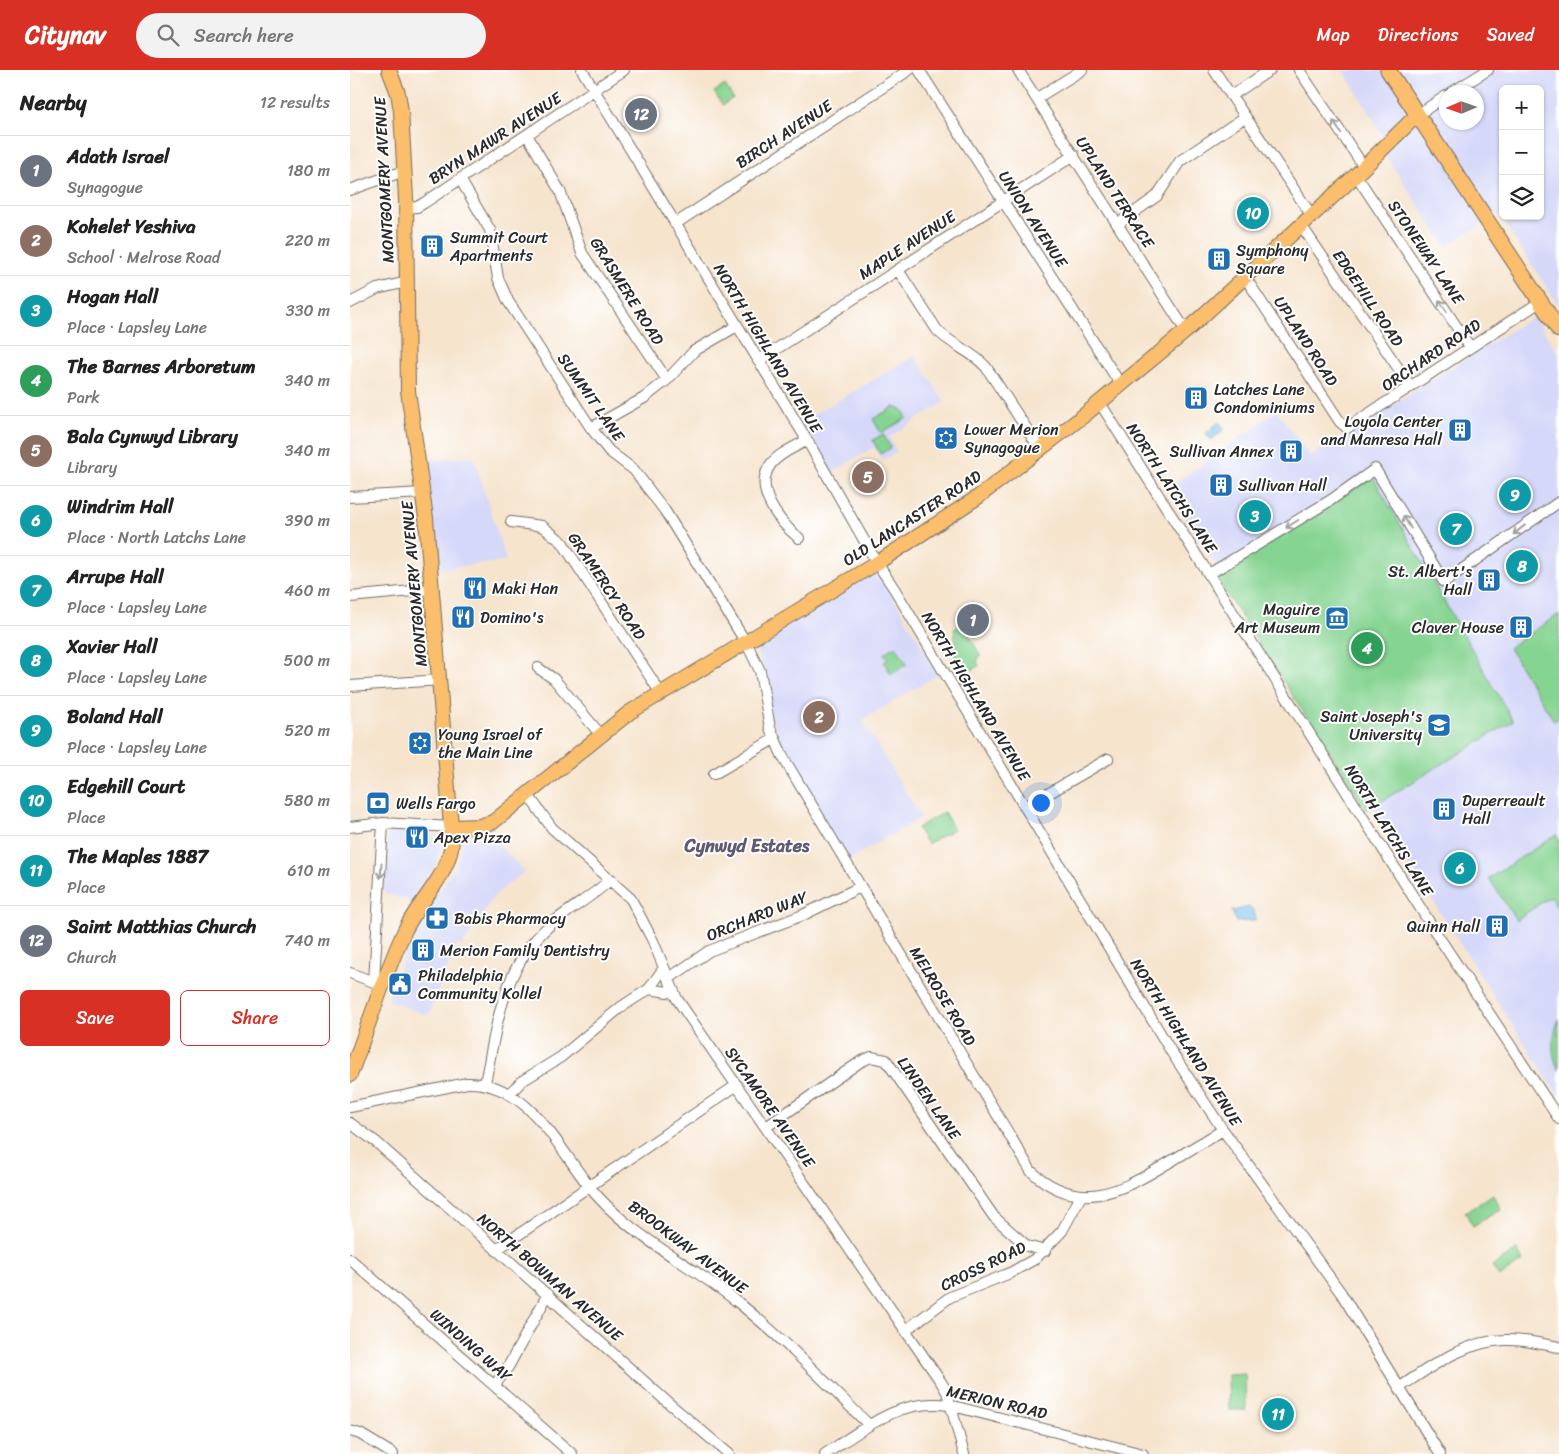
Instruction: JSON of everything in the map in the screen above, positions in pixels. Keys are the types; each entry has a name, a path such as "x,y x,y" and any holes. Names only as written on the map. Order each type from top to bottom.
{"highway":[{"path":"1388,70 1559,330"}],"main road":[{"name":"MONTGOMERY AVENUE","path":"350,1074 379,983 407,926 448,860 452,845 433,589 423,493 408,391 406,208 400,99 389,70"},
{"name":"OLD LANCASTER ROAD","path":"452,827 489,824 528,795 600,734 660,692 877,563 978,498 1100,403 1186,331 1360,171 1417,115"}],"street":[{"name":"NORTH HIGHLAND AVENUE","path":"582,70 807,440 877,563 1172,1053 1223,1130 1341,1293 1440,1454"},
{"name":"BRYN MAWR AVENUE","path":"406,208 416,207 527,136 624,70"},
{"name":"BIRCH AVENUE","path":"675,224 909,70"},
{"name":"UNION AVENUE","path":"919,70 1122,385"},
{"name":"UPLAND TERRACE","path":"1018,70 1186,331"},
{"path":"1037,98 1082,70"},
{"name":"EDGEHILL ROAD","path":"1214,70 1246,117 1306,221 1411,387"},
{"path":"1231,96 1270,70"},
{"name":"STONEWAY LANE","path":"1299,70 1470,347"},
{"path":"1463,85 1488,70"},
{"path":"1417,115 1439,101"},
{"path":"1118,224 1153,200 1180,161 1246,117"},
{"name":"GRASMERE ROAD","path":"527,136 560,191 582,253 667,380"},
{"name":"MAPLE AVENUE","path":"758,361 1074,155"},
{"name":"BRYN MAWR AVENUE","path":"350,190 404,172"},
{"name":"SUMMIT LANE","path":"460,179 490,230 498,278 508,301 608,451 634,470 649,488 744,641"},
{"path":"898,270 944,338 978,357 986,367 1040,449"},
{"name":"UPLAND ROAD","path":"1245,277 1340,422"},
{"path":"350,303 377,289 407,282"},
{"name":"ORCHARD ROAD","path":"1340,422 1345,427 1350,427 1540,302"},
{"path":"591,428 631,407 667,380 694,350 737,326"},
{"name":"NORTH LATCHS LANE","path":"1100,403 1440,939 1559,1119"},
{"path":"799,538 781,520 769,501 764,482 767,471 774,461 807,440"},
{"path":"1209,574 1331,500 1375,468 1444,582 1559,502"},
{"path":"350,498 423,493"},
{"name":"GRAMERCY ROAD","path":"512,522 542,526 562,542 660,692"},
{"path":"350,597 433,589"},
{"name":"MELROSE ROAD","path":"744,641 760,671 774,739 860,887 1026,1164 1037,1176 1053,1186 1081,1196 1104,1195 1122,1189 1223,1130"},
{"path":"538,668 554,679 600,734"},
{"path":"350,686 441,680"},
{"path":"714,774 774,739"},
{"path":"1025,806 1108,759"},
{"name":"SYCAMORE AVENUE","path":"528,795 548,824 627,894 642,917 674,993 941,1382 964,1454"},
{"path":"350,827 383,822 452,827"},
{"path":"350,973 379,983 383,822"},
{"path":"485,1084 501,1004 509,981 524,954 552,924 611,879"},
{"name":"ORCHARD WAY","path":"668,979 709,951 803,915 860,887"},
{"path":"510,1093 522,1081 561,1057 621,1007 649,989 664,968"},
{"path":"649,989 674,993"},
{"name":"LINDEN LANE","path":"766,1127 860,1062 871,1057 886,1060 988,1210 1003,1226 1027,1246 1045,1251"},
{"name":"BROOKWAY AVENUE","path":"350,1107 448,1085 485,1084 510,1093 550,1131 590,1187 631,1228 739,1303 794,1351 869,1425"},
{"path":"496,1250 737,1085"},
{"name":"NORTH BOWMAN AVENUE","path":"350,1123 380,1146 729,1454"},
{"name":"CROSS ROAD","path":"906,1330 950,1297 1029,1262 1045,1251 1062,1231 1081,1196"},
{"path":"1027,1246 1029,1262"},
{"name":"WINDING WAY","path":"350,1259 572,1454"},
{"path":"495,1385 508,1367 548,1294"},
{"path":"1400,1387 1457,1352 1482,1343 1516,1340 1559,1347"},
{"path":"930,1403 939,1397 941,1382"},
{"name":"MERION ROAD","path":"826,1454 869,1425 901,1408 930,1403 949,1405 1143,1454"},
{"path":"350,1431 360,1434 393,1454"}],"shaded area":[{"path":"1343,70 1559,70 1559,306 1502,220 1544,220 1544,85 1499,85 1499,215 1446,246 1385,155 1391,149"},
{"name":"Saint Joseph's University","path":"1534,316 1559,354 1559,1097 1167,489 1277,411 1310,457"},
{"path":"915,356 945,402 889,437 897,452 882,460 874,447 829,475 799,423"},
{"path":"474,457 506,561 440,569 426,460"},
{"path":"876,569 939,674 862,720 921,817 847,861 779,738 771,715 762,666 754,644"},
{"path":"388,830 438,836 443,842 436,864 411,902 384,893"},
{"path":"488,835 525,871 494,896 462,946 457,944 428,1016 388,1000 408,944 420,920 456,866 464,839"}],"green space":[{"path":"725,85 733,98 723,105 714,92"},
{"path":"894,407 903,410 907,418 881,433 873,419"},
{"path":"883,434 891,448 880,454 873,440"},
{"path":"1373,477 1513,721 1367,810 1215,576"},
{"path":"1559,614 1559,718 1554,721 1509,648"},
{"path":"963,624 980,655 977,662 979,666 965,674 955,658 953,648 956,645 954,629"},
{"path":"896,646 907,664 891,674 884,662 888,659 884,653"},
{"path":"944,812 954,829 927,844 917,828"},
{"path":"1556,835 1559,839 1559,910 1550,897 1516,920 1489,878"},
{"path":"1559,1019 1559,1070 1554,1057 1553,1045"},
{"path":"1493,1195 1501,1209 1473,1226 1465,1212"},
{"path":"1517,1250 1523,1261 1499,1277 1492,1266"},
{"path":"1245,1374 1246,1410 1229,1410 1228,1375"}],"water":[{"path":"1219,422 1225,429 1211,440 1206,433"},
{"path":"1249,907 1254,911 1256,919 1253,921 1236,922 1232,911"}],"place":[{"name":"Saint Matthias Church","path":"641,114"},
{"name":"Edgehill Court","path":"1253,213"},
{"name":"Summit Court Apartments","path":"432,246"},
{"name":"Symphony Square","path":"1219,259"},
{"name":"Latches Lane Condominiums","path":"1196,398"},
{"name":"Loyola Center and Manresa Hall","path":"1460,430"},
{"name":"Lower Merion Synagogue","path":"946,438"},
{"name":"Sullivan Annex","path":"1291,451"},
{"name":"Bala Cynwyd Library","path":"868,477"},
{"name":"Sullivan Hall","path":"1221,485"},
{"name":"Boland Hall","path":"1515,495"},
{"name":"Hogan Hall","path":"1255,516"},
{"name":"Arrupe Hall","path":"1456,529"},
{"name":"Xavier Hall","path":"1522,566"},
{"name":"St. Albert's Hall","path":"1489,580"},
{"name":"Maki Han","path":"475,588"},
{"name":"Domino's","path":"463,617"},
{"name":"Maguire Art Museum","path":"1337,618"},
{"name":"Adath Israel","path":"973,620"},
{"name":"Claver House","path":"1521,627"},
{"name":"The Barnes Arboretum","path":"1367,648"},
{"name":"Kohelet Yeshiva","path":"819,717"},
{"name":"Saint Joseph's University","path":"1439,725"},
{"name":"Young Israel of the Main Line","path":"420,743"},
{"name":"Wells Fargo","path":"378,803"},
{"name":"Duperreault Hall","path":"1444,809"},
{"name":"Apex Pizza","path":"417,837"},
{"name":"Windrim Hall","path":"1460,868"},
{"name":"Babis Pharmacy","path":"437,918"},
{"name":"Quinn Hall","path":"1497,926"},
{"name":"Merion Family Dentistry","path":"423,950"},
{"name":"Philadelphia Community Kollel","path":"400,984"},
{"name":"The Maples 1887","path":"1278,1414"}],"district":[{"name":"Cynwyd Estates","path":"747,846"}]}
